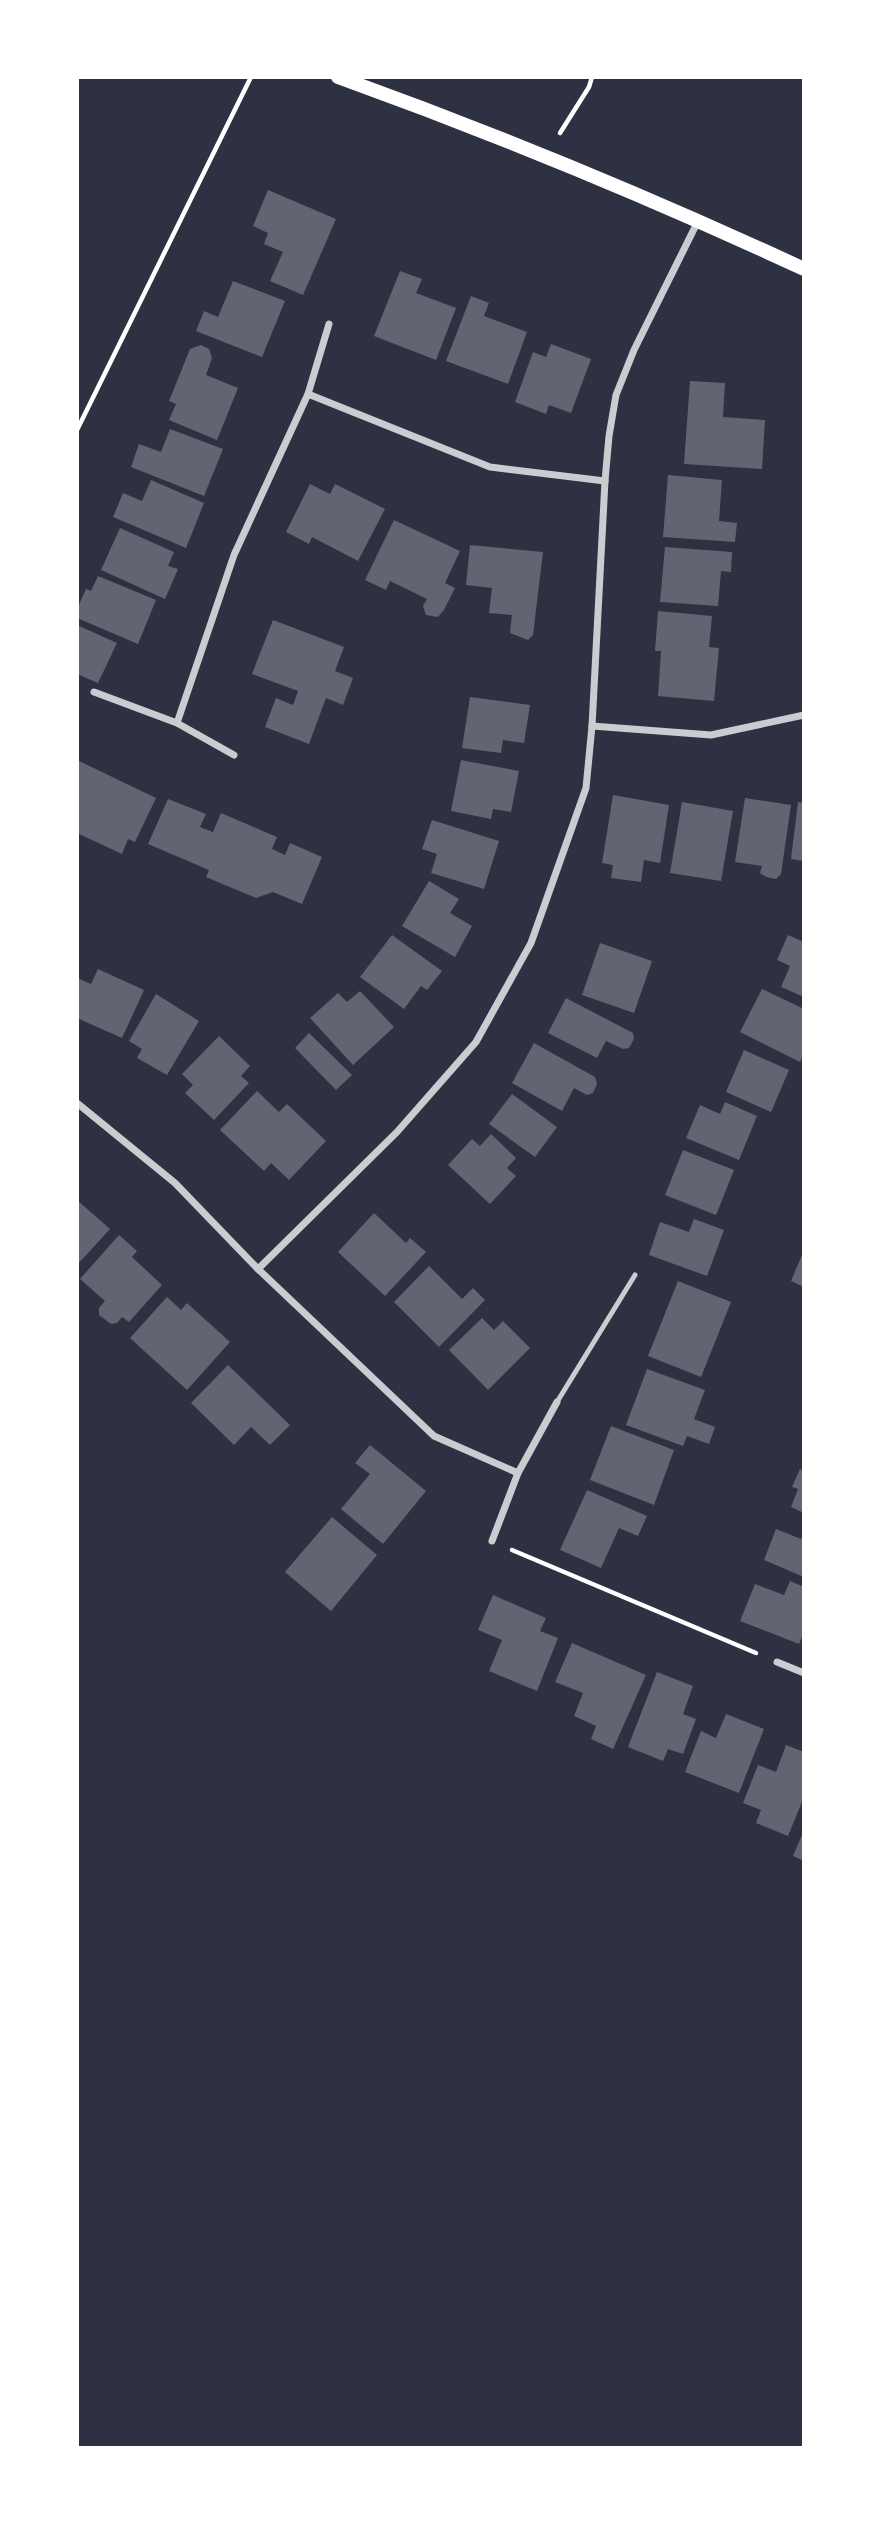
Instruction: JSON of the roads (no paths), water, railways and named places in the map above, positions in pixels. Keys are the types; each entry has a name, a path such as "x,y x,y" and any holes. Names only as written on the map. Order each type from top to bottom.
{"main road":[{"path":"338,77 445,115 698,220 804,269"}],"street":[{"path":"258,1269 397,1132 476,1042 531,943 586,788 592,726 605,481 616,395 634,350 698,220"},
{"path":"177,723 234,555 308,394 329,324"},
{"path":"308,394 490,467 605,481"},
{"path":"94,692 177,723 234,755"},
{"path":"592,726 711,735 804,715"},
{"path":"77,1103 175,1183 258,1269 434,1436 518,1473"},
{"path":"492,1541 518,1473 556,1402"},
{"path":"777,1662 804,1673"}],"lane":[{"path":"556,1402 635,1275"}]}
